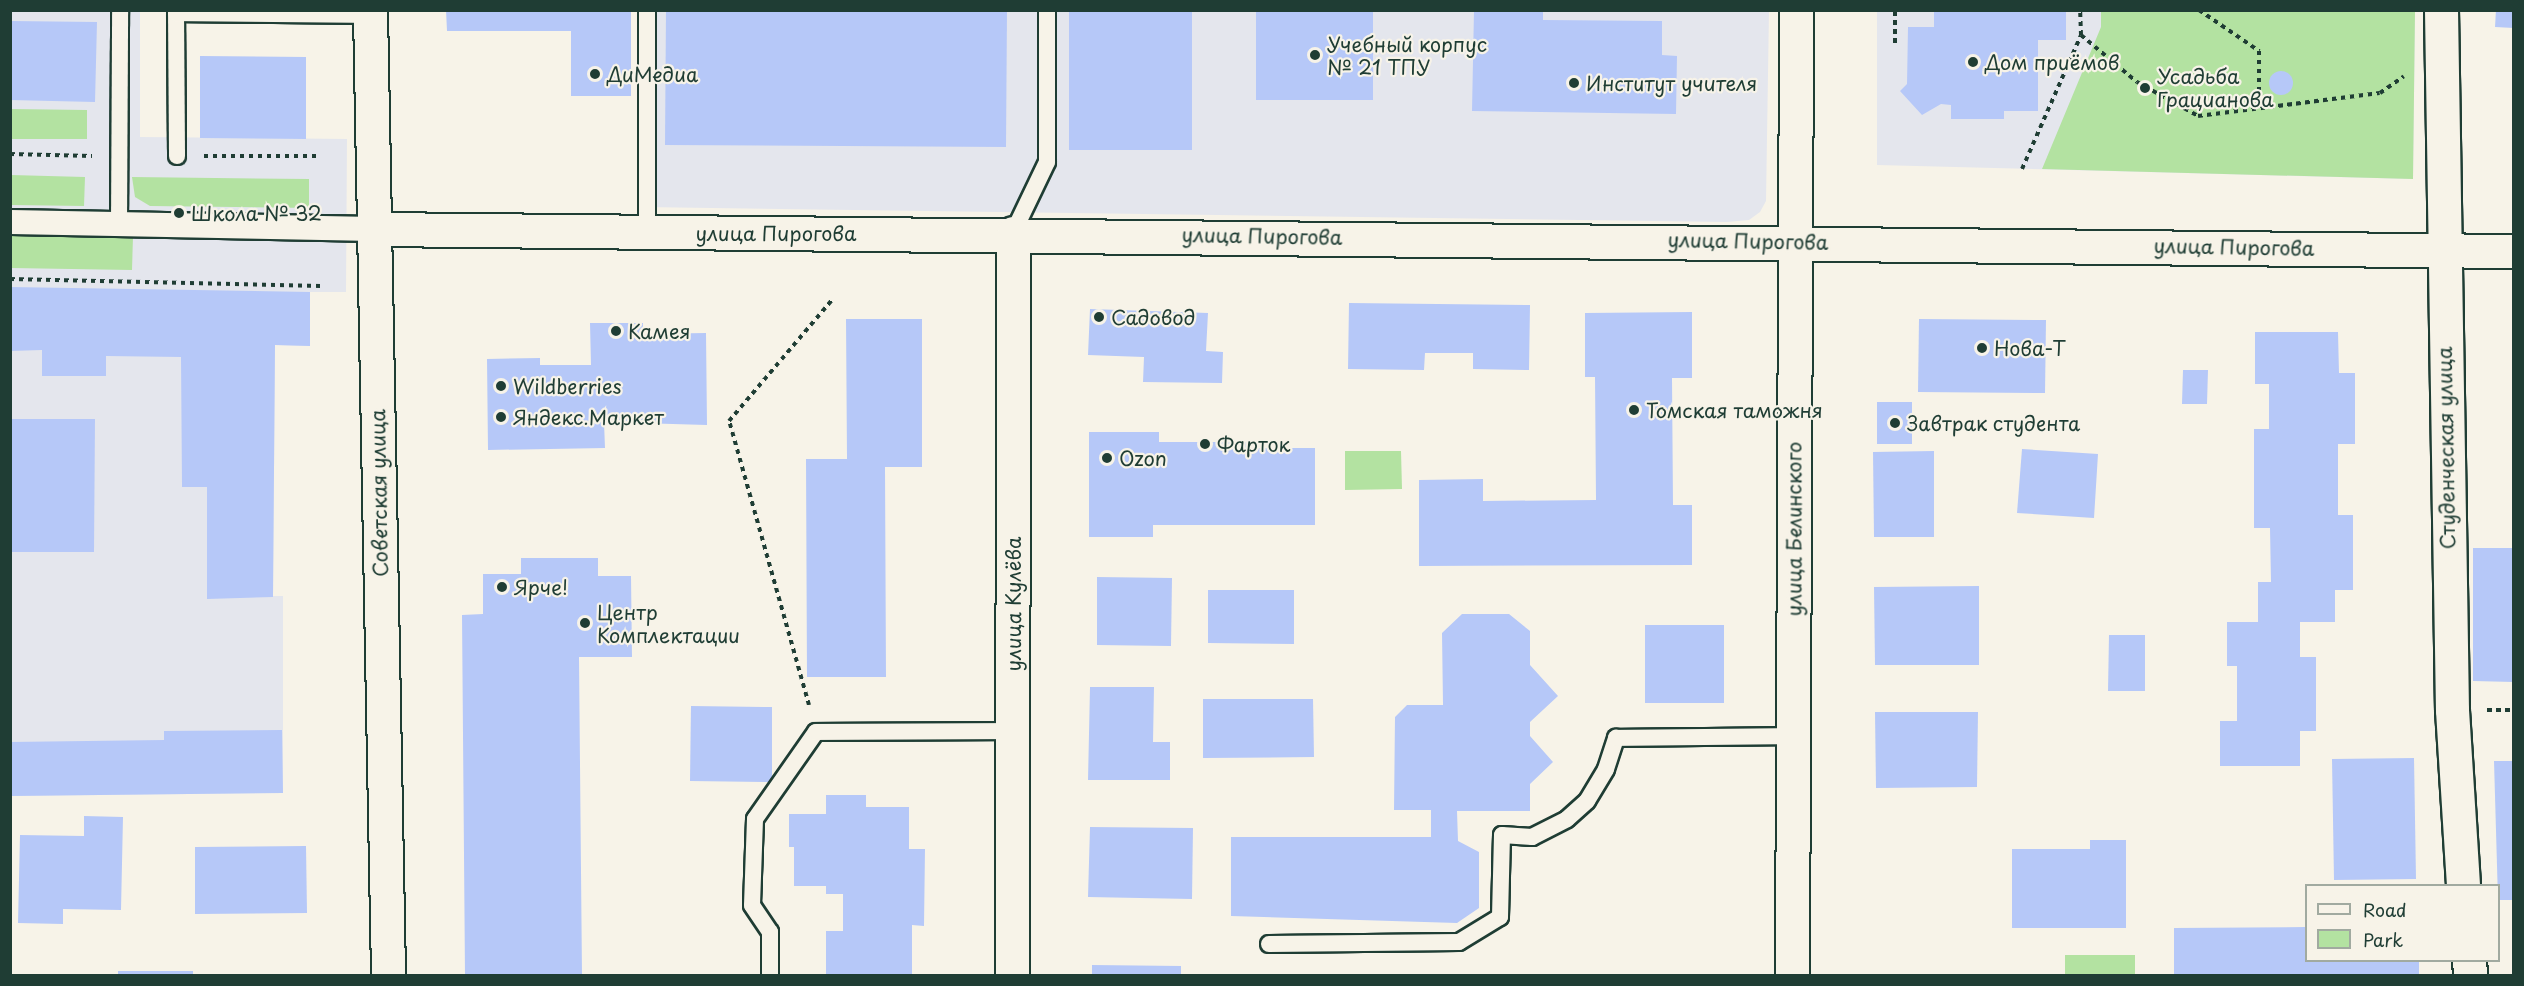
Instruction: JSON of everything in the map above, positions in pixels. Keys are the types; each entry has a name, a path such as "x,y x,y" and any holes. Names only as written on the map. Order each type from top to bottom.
{"street":[{"name":"улица Белинского","path":"1792,975 1796,10"},
{"name":"Студенческая улица","path":"2441,10 2442,250 2452,718 2463,884"},
{"name":"Советская улица","path":"370,13 388,975"},
{"name":"улица Пирогова","path":"10,222 375,229 1795,241 2514,251"},
{"name":"улица Кулёва","path":"1012,975 1013,233"}],"lane":[{"path":"119,224 120,10"},
{"path":"647,10 647,232"},
{"path":"1013,233 1047,162 1047,10"},
{"path":"177,156 176,12 370,13"},
{"path":"770,975 770,932 752,905 755,819 816,732 1012,731"},
{"path":"1269,944 1459,942 1500,917 1502,835 1532,837 1567,819 1587,801 1606,769 1616,738 1793,736"}],"path":[{"path":"1895,10 1895,43"},
{"path":"2022,169 2081,35 2080,10"},
{"path":"2199,10 2259,51 2259,106"},
{"path":"2081,35 2137,82 2198,116 2259,106 2380,93 2404,76"},
{"path":"10,154 119,156"},
{"path":"177,156 320,156"},
{"path":"10,279 321,285"},
{"path":"816,732 729,421 833,299"}],"shaded area":[{"path":"10,11 140,11 140,137 347,139 346,292 310,292 310,346 275,345 273,596 283,596 283,793 11,796"},
{"path":"640,11 1769,11 1766,201 1760,212 1749,220 1727,222 642,207"},
{"name":"Усадьба Грацианова","path":"1877,11 2415,11 2413,179 1877,165"}],"green space":[{"name":"Усадьба Грацианова","path":"2101,11 2415,11 2413,179 2042,169 2101,27"},
{"path":"11,109 87,110 87,139 11,139"},
{"path":"11,175 85,177 84,206 11,205"},
{"path":"132,177 309,179 309,208 150,206 135,197"},
{"path":"11,234 133,236 132,270 11,268"},
{"path":"1345,451 1401,451 1402,489 1345,490"},
{"path":"2065,955 2135,955 2135,975 2065,975"}],"building":[{"path":"446,10 631,10 631,96 571,96 571,31 447,31"},
{"path":"666,10 1007,10 1006,147 665,145"},
{"path":"1069,10 1192,10 1192,150 1069,150"},
{"name":"Учебный корпус № 21 ТПУ","path":"1256,10 1373,10 1373,100 1256,100"},
{"name":"Институт учителя","path":"1474,10 1543,10 1543,20 1662,21 1662,55 1677,56 1676,114 1472,111"},
{"name":"Дом приёмов","path":"1934,10 2066,10 2066,40 2038,40 2038,111 2004,111 2004,119 1951,119 1951,105 1941,104 1922,115 1900,91 1907,84 1908,27 1934,27"},
{"path":"2496,10 2514,10 2514,28 2495,27"},
{"path":"10,21 97,22 95,102 10,100"},
{"path":"200,56 306,57 306,139 200,138"},
{"path":"2281,71 2289,75 2293,83 2289,91 2281,95 2273,91 2269,83 2273,75"},
{"path":"10,287 310,292 310,346 275,345 273,597 207,599 207,487 182,487 181,357 106,356 106,376 42,376 42,350 10,351"},
{"path":"1349,303 1530,305 1529,370 1473,369 1473,353 1425,353 1424,370 1348,369"},
{"path":"1090,309 1208,313 1206,351 1223,352 1222,383 1143,382 1144,357 1088,355"},
{"name":"Томская таможня","path":"1692,312 1692,378 1672,378 1673,505 1692,505 1692,565 1419,566 1419,480 1483,479 1483,501 1596,500 1595,377 1585,377 1585,313"},
{"path":"846,319 922,319 922,467 885,467 886,677 807,677 806,459 847,459"},
{"name":"Нова-Т","path":"1919,319 2046,320 2045,393 1918,392"},
{"path":"590,323 643,323 643,334 706,333 707,425 604,422 605,448 488,450 487,359 540,358 540,365 591,365"},
{"path":"2255,332 2338,332 2339,373 2355,373 2355,444 2338,444 2338,515 2353,515 2353,590 2335,590 2335,622 2300,622 2300,657 2316,657 2316,731 2300,731 2300,766 2220,766 2220,721 2237,721 2237,666 2227,666 2227,622 2258,622 2258,582 2271,582 2270,528 2254,528 2254,429 2269,429 2269,384 2255,384"},
{"path":"2183,370 2208,370 2207,404 2182,404"},
{"name":"Завтрак студента","path":"1877,402 1912,402 1912,444 1877,444"},
{"path":"10,419 95,419 94,552 10,552"},
{"path":"1089,432 1159,432 1159,442 1248,442 1248,448 1315,448 1315,525 1153,525 1153,537 1089,537"},
{"path":"2022,449 2098,454 2094,518 2017,513"},
{"path":"1934,451 1934,537 1874,537 1873,452"},
{"path":"2473,548 2514,548 2514,682 2473,681"},
{"path":"521,558 598,558 598,576 631,576 632,657 579,657 582,976 465,976 462,615 483,614 483,574 521,574"},
{"path":"1097,577 1172,578 1171,646 1097,645"},
{"path":"1979,586 1979,665 1875,665 1874,587"},
{"path":"1208,590 1294,590 1294,644 1208,643"},
{"path":"1462,614 1509,614 1530,631 1530,665 1558,696 1530,722 1530,736 1553,762 1530,784 1530,811 1457,811 1458,841 1479,852 1479,908 1457,923 1231,916 1231,837 1431,837 1431,810 1394,810 1395,717 1407,705 1443,705 1442,633"},
{"path":"1645,625 1724,625 1724,703 1645,703"},
{"path":"2109,635 2145,635 2145,691 2108,691"},
{"path":"1090,687 1154,687 1153,742 1170,742 1170,780 1088,780"},
{"path":"1203,699 1313,699 1314,757 1203,758"},
{"path":"691,706 772,707 772,782 690,781"},
{"path":"1875,712 1978,712 1977,787 1876,788"},
{"path":"282,730 283,793 10,796 10,742 164,740 164,731"},
{"path":"2414,758 2416,879 2334,880 2332,759"},
{"path":"2494,761 2514,761 2514,900 2500,900 2500,884 2498,884"},
{"path":"826,795 866,795 866,807 909,807 909,849 925,849 924,926 912,925 912,976 826,976 826,931 843,931 843,894 826,894 826,886 794,886 794,847 789,847 789,814 826,814"},
{"path":"84,816 123,817 121,910 63,909 63,924 18,923 20,835 84,836"},
{"path":"1090,827 1193,828 1192,899 1088,897"},
{"path":"2090,840 2126,840 2126,928 2012,928 2012,849 2090,849"},
{"path":"306,846 307,913 195,914 195,847"},
{"path":"2305,927 2305,962 2419,962 2419,976 2174,976 2174,928"},
{"path":"1092,965 1181,966 1181,976 1092,976"},
{"path":"118,971 193,971 193,976 118,976"}],"place":[{"name":"Учебный корпус № 21 ТПУ","path":"1315,55"},
{"name":"Дом приёмов","path":"1973,62"},
{"name":"ДиМедиа","path":"595,74"},
{"name":"Институт учителя","path":"1574,83"},
{"name":"Усадьба Грацианова","path":"2145,88"},
{"name":"Школа № 32","path":"179,213"},
{"name":"Садовод","path":"1099,317"},
{"name":"Камея","path":"616,331"},
{"name":"Нова-Т","path":"1982,348"},
{"name":"Wildberries","path":"501,386"},
{"name":"Томская таможня","path":"1634,410"},
{"name":"Яндекс.Маркет","path":"501,417"},
{"name":"Завтрак студента","path":"1895,423"},
{"name":"Фарток","path":"1205,444"},
{"name":"Ozon","path":"1107,458"},
{"name":"Ярче!","path":"502,587"},
{"name":"Центр Комплектации","path":"585,623"}]}
